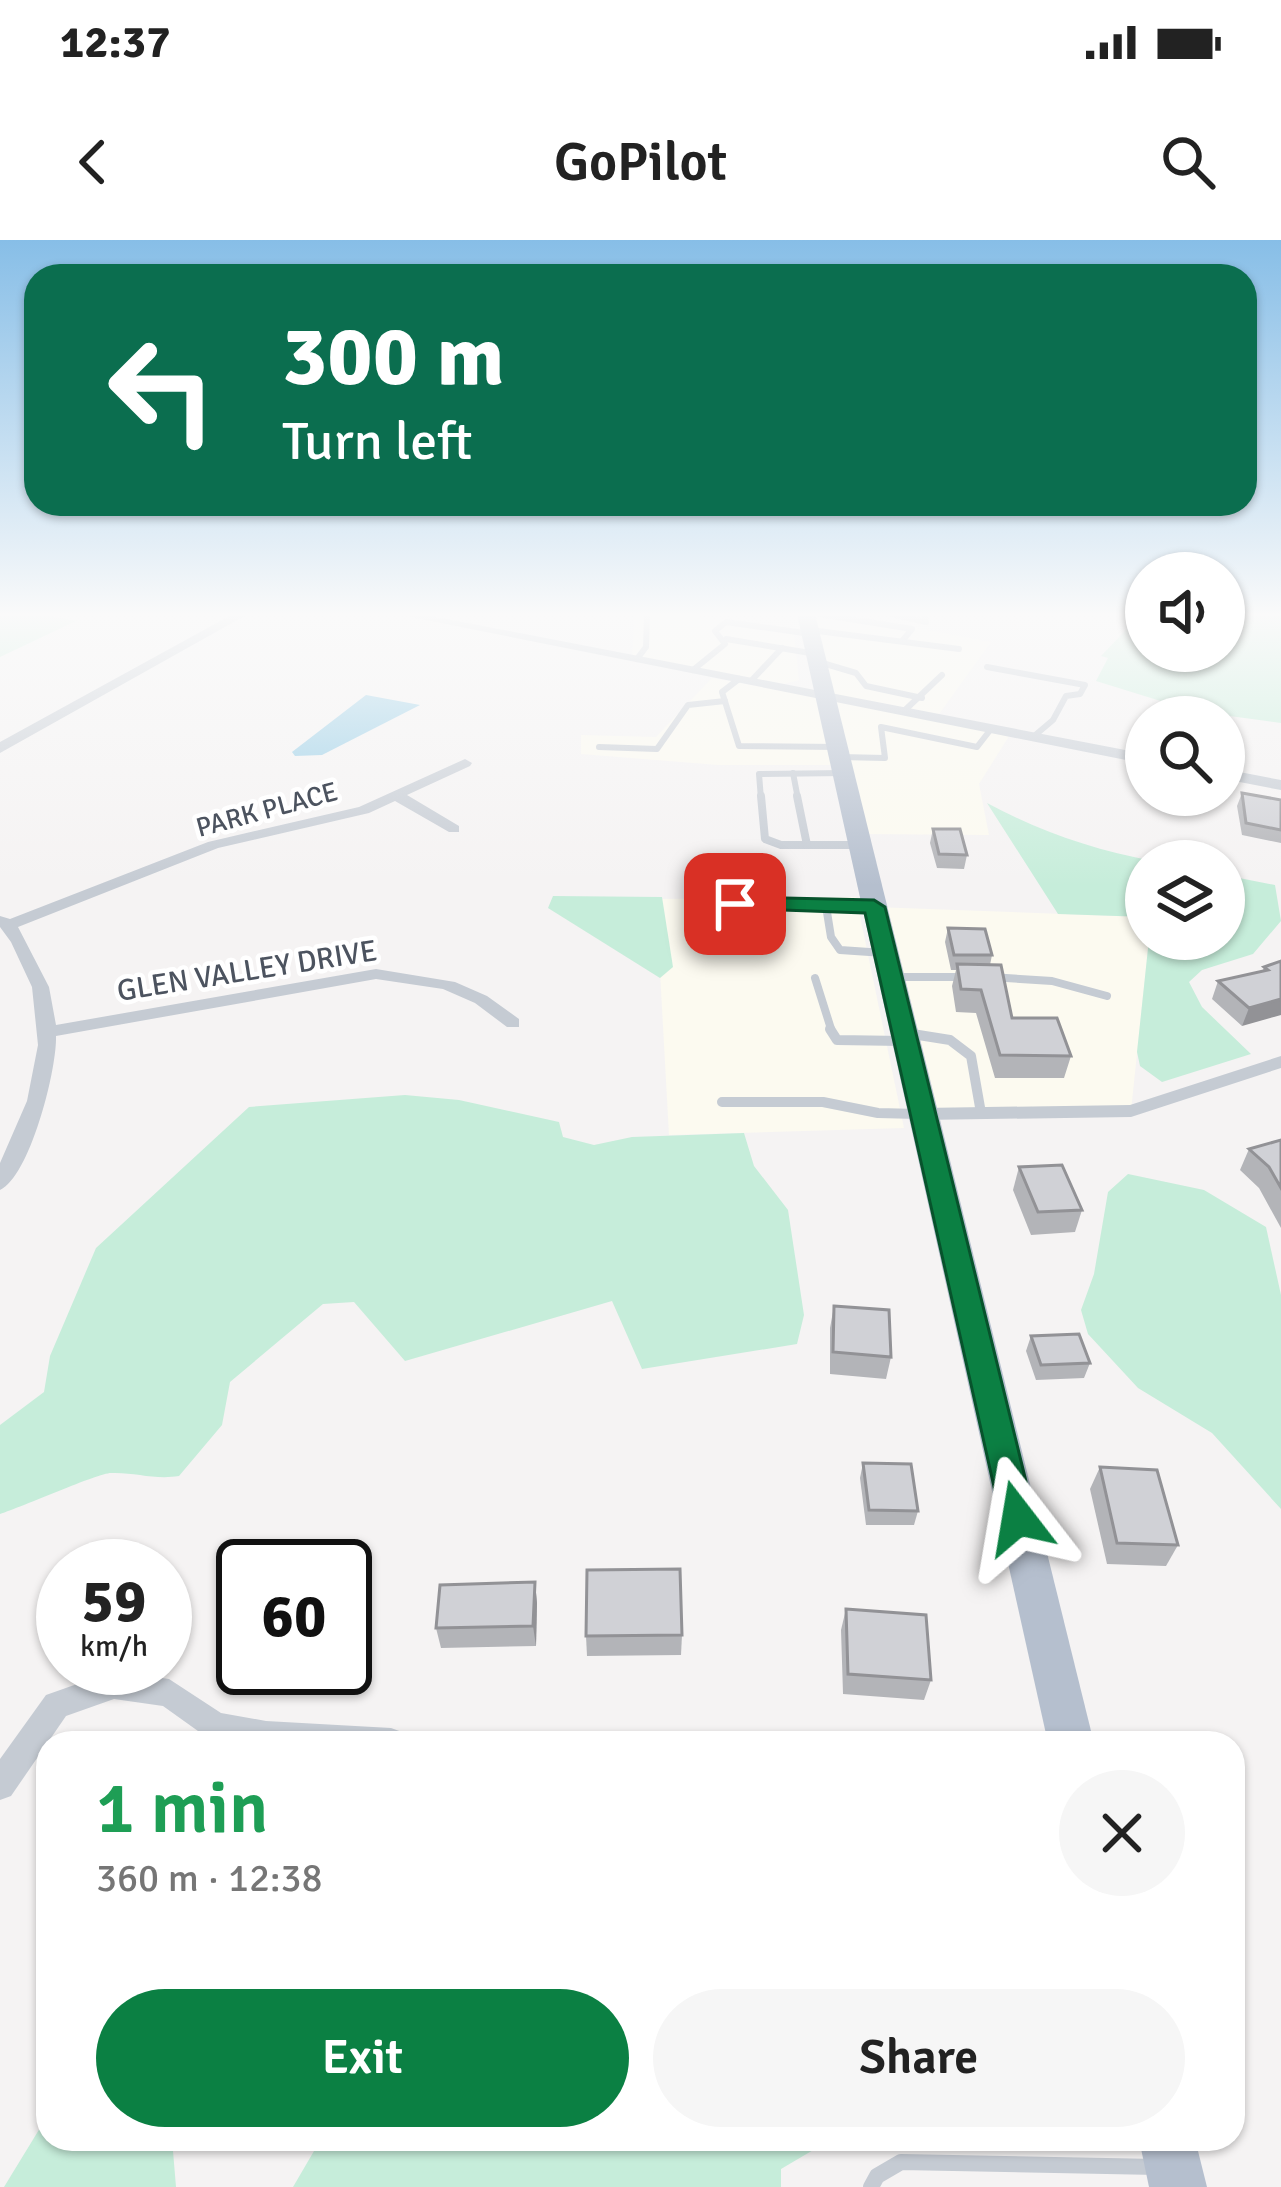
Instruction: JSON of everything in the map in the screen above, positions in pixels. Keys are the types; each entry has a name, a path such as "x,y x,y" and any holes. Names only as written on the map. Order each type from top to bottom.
{"main road":[{"path":"830,705 1068,1731"}],"street":[{"path":"0,748 78,705"},
{"path":"873,705 1125,755"},
{"name":"PARK PLACE","path":"5,923 134,880 213,845 364,810 465,763"},
{"path":"1245,778 1281,785"},
{"path":"399,797 454,829"},
{"path":"0,1183 32,1124 49,1067 49,1032 37,975 5,923"},
{"name":"GLEN VALLEY DRIVE","path":"49,1032 376,974 430,978 485,998 513,1024"},
{"path":"922,1114 1131,1111 1281,1062"},
{"path":"1257,1071 1275,1084"},
{"path":"38,1731 56,1705 115,1685 169,1693 215,1726 240,1731"},
{"path":"0,1785 36,1734"}],"lane":[{"path":"599,747 657,749 689,705"},
{"path":"728,705 737,718 739,746 841,759 885,758 881,727 977,747 991,729"},
{"path":"904,711 913,705"},
{"path":"1034,737 1061,705"},
{"path":"841,759 793,773 757,776 765,839 781,845 860,844"},
{"path":"793,773 807,845"},
{"path":"735,904 874,907"},
{"path":"826,906 831,937 840,950 888,965 1039,979 1108,996"},
{"path":"815,978 825,1022 837,1040 950,1040 971,1056 981,1113"},
{"path":"722,1102 823,1102 878,1113 922,1114"},
{"path":"871,2187 877,2176 901,2162 1173,2164"}],"shaded area":[{"path":"687,705 822,705 833,765 718,765 581,754 581,735 656,737"},
{"path":"827,705 946,705 937,717 1011,733 979,784 989,835 858,834"},
{"path":"856,897 904,1128 669,1135 656,899"},
{"path":"874,907 1125,916 1125,960 1147,960 1131,1111 922,1114"}],"green space":[{"path":"1245,705 1281,705 1281,723 1245,718"},
{"path":"987,803 1068,839 1125,854 1125,916 1058,914"},
{"path":"1245,879 1275,885 1281,921 1253,954 1245,957"},
{"path":"553,896 662,897 673,967 660,978 548,908"},
{"path":"1147,960 1234,960 1202,970 1189,982 1202,1007 1251,1054 1162,1082 1140,1066 1137,1052"},
{"path":"405,1095 459,1100 559,1122 563,1137 594,1145 632,1137 744,1133 754,1166 788,1210 804,1315 797,1344 642,1369 612,1301 405,1361 354,1302 323,1304 230,1382 222,1425 179,1476 103,1474 0,1514 0,1425 44,1392 50,1356 96,1248 249,1107"},
{"path":"1128,1174 1204,1190 1266,1227 1281,1295 1281,1509 1212,1433 1138,1388 1088,1334 1081,1310 1094,1274 1108,1192"},
{"path":"36,2135 36,2151 173,2151 176,2187 4,2187"},
{"path":"314,2151 812,2151 781,2169 781,2187 293,2187"}],"water":[{"path":"353,705 420,705 322,755 295,756 292,752"}],"building":[{"path":"1245,794 1281,800 1281,830 1246,823"},
{"path":"933,829 960,829 967,855 939,854"},
{"path":"948,928 985,929 992,955 954,955"},
{"path":"1281,961 1281,999 1249,1008 1218,981 1268,970 1264,967"},
{"path":"957,964 1001,965 1012,1018 1057,1018 1071,1056 1000,1055 981,990 961,989"},
{"path":"1281,1140 1281,1188 1269,1167 1249,1149"},
{"path":"1062,1165 1082,1210 1038,1212 1019,1167"},
{"path":"834,1306 889,1310 891,1357 833,1352"},
{"path":"1079,1334 1090,1363 1041,1365 1031,1336"},
{"path":"863,1463 911,1464 918,1511 869,1510"},
{"path":"1100,1467 1157,1470 1178,1545 1117,1543"},
{"path":"680,1569 682,1635 586,1636 587,1570"},
{"path":"535,1582 533,1626 436,1628 440,1585"},
{"path":"846,1609 926,1615 931,1680 848,1674"}],"route":[{"path":"735,904 874,907 1018,1518"}]}
